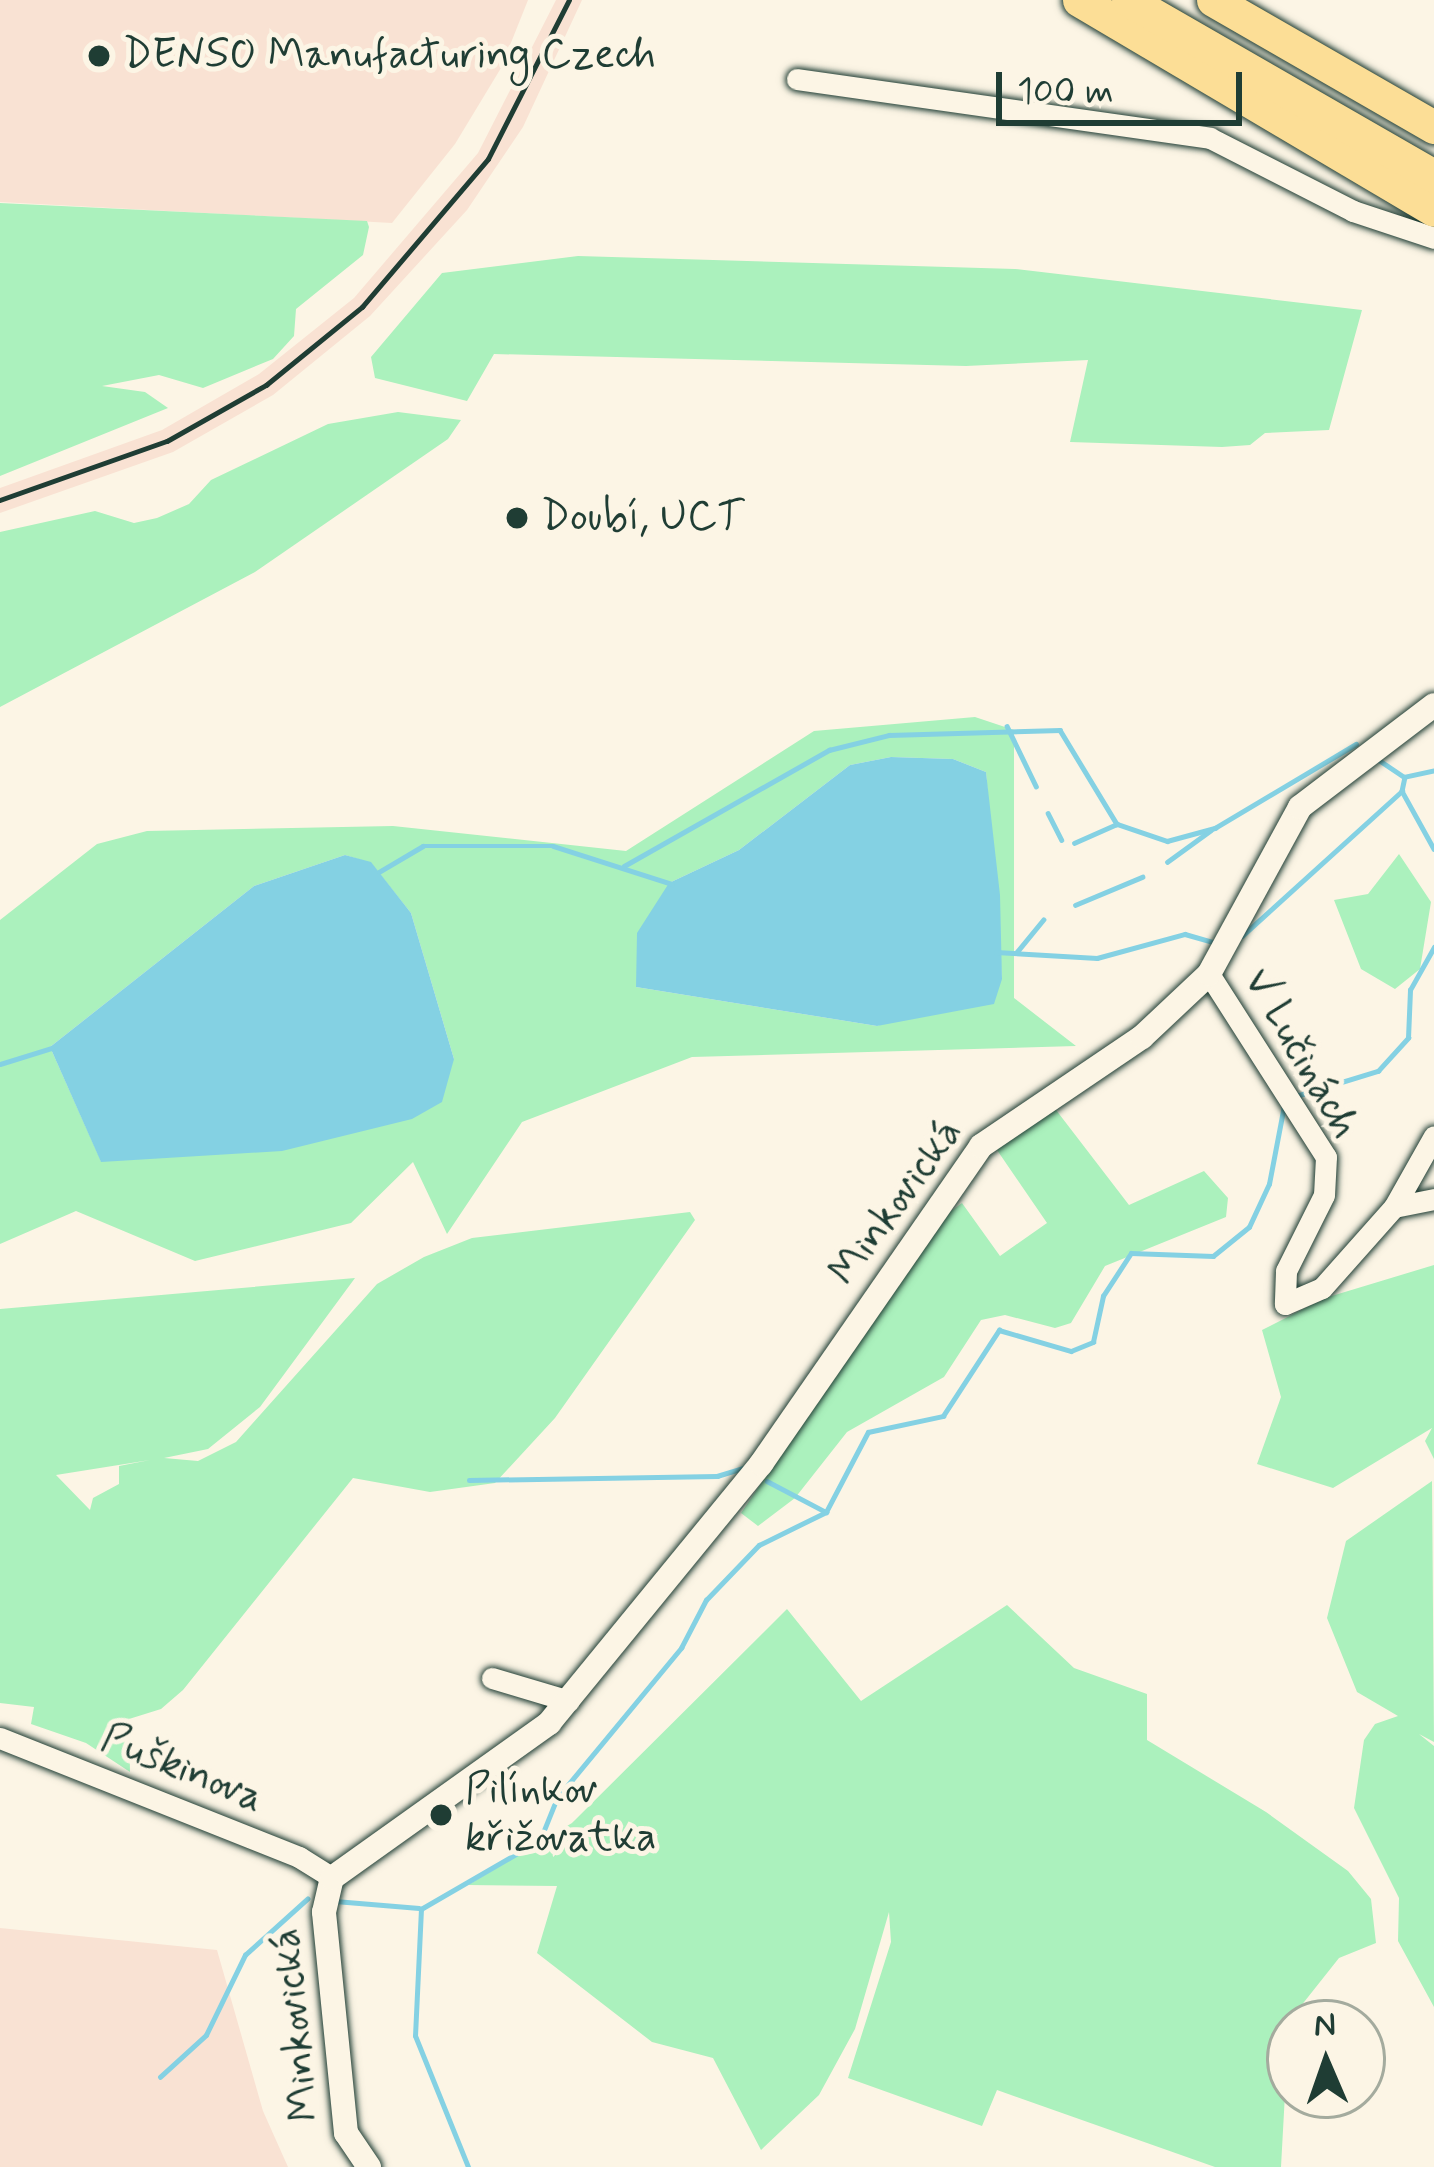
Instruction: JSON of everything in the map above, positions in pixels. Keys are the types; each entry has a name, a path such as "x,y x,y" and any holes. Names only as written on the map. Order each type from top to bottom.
{"highway":[{"path":"1079,0 1434,210"},
{"path":"1128,0 1434,176"},
{"path":"1213,0 1434,127"}],"street":[{"path":"797,79 1210,138 1339,205 1434,238"},
{"name":"Minkovická","path":"369,2167 346,2133 324,1912 332,1878 527,1744 569,1701 761,1464 981,1146 1142,1037 1209,974 1300,807 1434,705"},
{"name":"V Lučinách","path":"1209,974 1325,1157 1324,1195 1286,1271 1286,1304 1322,1288 1394,1207 1434,1136"},
{"path":"1394,1207 1434,1198"},
{"path":"492,1678 569,1701"},
{"name":"Puškinova","path":"0,1738 299,1857 332,1878"}],"shaded area":[{"path":"0,0 528,0 501,68 455,144 392,223 0,202"},
{"path":"556,0 582,0 523,127 467,210 370,316 273,395 173,452 0,513 0,488 162,430 259,374 354,298 478,153"},
{"path":"0,1928 217,1950 263,2111 288,2167 0,2167"}],"green space":[{"path":"0,203 367,221 369,227 363,255 296,309 294,336 273,359 203,388 159,375 102,386 145,392 168,408 0,476"},
{"path":"578,256 1015,269 1362,310 1329,430 1265,433 1250,445 1222,447 1070,442 1088,360 966,366 494,354 467,401 375,378 371,357 442,273"},
{"path":"398,412 461,420 448,439 255,572 0,707 0,532 95,511 134,523 157,518 189,504 211,480 328,424"},
{"path":"975,717 1014,730 1014,998 1076,1046 692,1057 522,1122 447,1234 413,1162 351,1223 195,1261 76,1211 0,1244 0,920 97,844 147,831 393,826 626,851 814,731","holes":["891,757 953,759 986,772 1002,979 877,1026 636,987 669,883 739,850 850,765","345,855 371,863 411,913 454,1059 101,1161 50,1047 254,886"]},
{"path":"1399,854 1431,902 1420,969 1395,989 1361,969 1334,900 1368,894"},
{"path":"1053,1106 1129,1205 1204,1171 1228,1198 1226,1217 1105,1266 1071,1323 1055,1328 1005,1315 981,1320 944,1377 847,1432 795,1498 758,1526 741,1513 943,1217 962,1203 1000,1256 1047,1223 997,1150"},
{"path":"690,1212 695,1220 555,1418 495,1483 430,1492 353,1478 183,1690 161,1709 129,1719 130,1772 86,1743 31,1724 34,1707 0,1703 0,1309 355,1278 260,1407 208,1449 164,1458 198,1461 236,1442 377,1284 424,1257 472,1238","holes":["150,1460 119,1466 119,1484 93,1498 90,1510 56,1475"]},
{"path":"1434,1265 1434,1459 1425,1441 1432,1428 1333,1488 1257,1464 1281,1397 1262,1330 1325,1298"},
{"path":"1432,1481 1434,1742 1419,1734 1434,1746 1434,2007 1398,1941 1399,1898 1354,1808 1364,1740 1375,1724 1398,1716 1357,1692 1327,1618 1346,1541"},
{"path":"1007,1605 1074,1668 1147,1694 1147,1740 1266,1812 1348,1871 1371,1899 1376,1943 1339,1958 1306,1999 1266,1999 1266,2119 1284,2119 1281,2167 1215,2167 997,2090 982,2126 848,2078 891,1942 889,1912 855,2029 819,2095 761,2150 713,2058 652,2042 537,1953 557,1886 468,1885 572,1823 787,1609 861,1701"}],"water":[{"path":"891,757 953,759 986,772 1000,895 1002,979 994,1004 877,1026 636,987 637,933 669,883 739,850 850,765"},
{"path":"345,855 371,862 411,913 454,1059 442,1102 412,1119 282,1151 101,1162 50,1047 254,886"}],"waterway":[{"path":"1007,726 1036,786"},
{"path":"624,866 829,750 889,735 1060,730 1117,824 1167,841 1215,828 1356,744"},
{"path":"1379,760 1404,777"},
{"path":"1434,771 1405,777 1402,791 1434,849"},
{"path":"1242,936 1402,791"},
{"path":"1048,813 1062,840"},
{"path":"1074,843 1117,824"},
{"path":"1167,862 1211,830"},
{"path":"379,872 423,846 553,846 672,884"},
{"path":"1075,905 1142,877"},
{"path":"1016,953 1043,920"},
{"path":"996,952 1097,958 1185,934 1213,942"},
{"path":"1296,1096 1378,1071 1408,1038 1410,990 1434,947"},
{"path":"0,1064 52,1048"},
{"path":"468,2167 415,2036 421,1909 540,1840 557,1798 681,1648 706,1600 759,1545 826,1512 868,1432 943,1416 999,1330 1071,1351 1093,1342 1103,1296 1131,1253 1213,1256 1249,1227 1269,1184 1284,1105"},
{"path":"469,1480 717,1476 744,1468"},
{"path":"767,1481 826,1512"},
{"path":"160,2077 206,2035 245,1955 307,1899"},
{"path":"335,1901 419,1908"}],"railway":[{"path":"0,500 167,441 266,385 362,307 488,159 569,0"}],"place":[{"name":"DENSO Manufacturing Czech","path":"99,56"},
{"name":"Doubí, UCT","path":"517,518"},
{"name":"Pilínkov křižovatka","path":"441,1815"}]}
